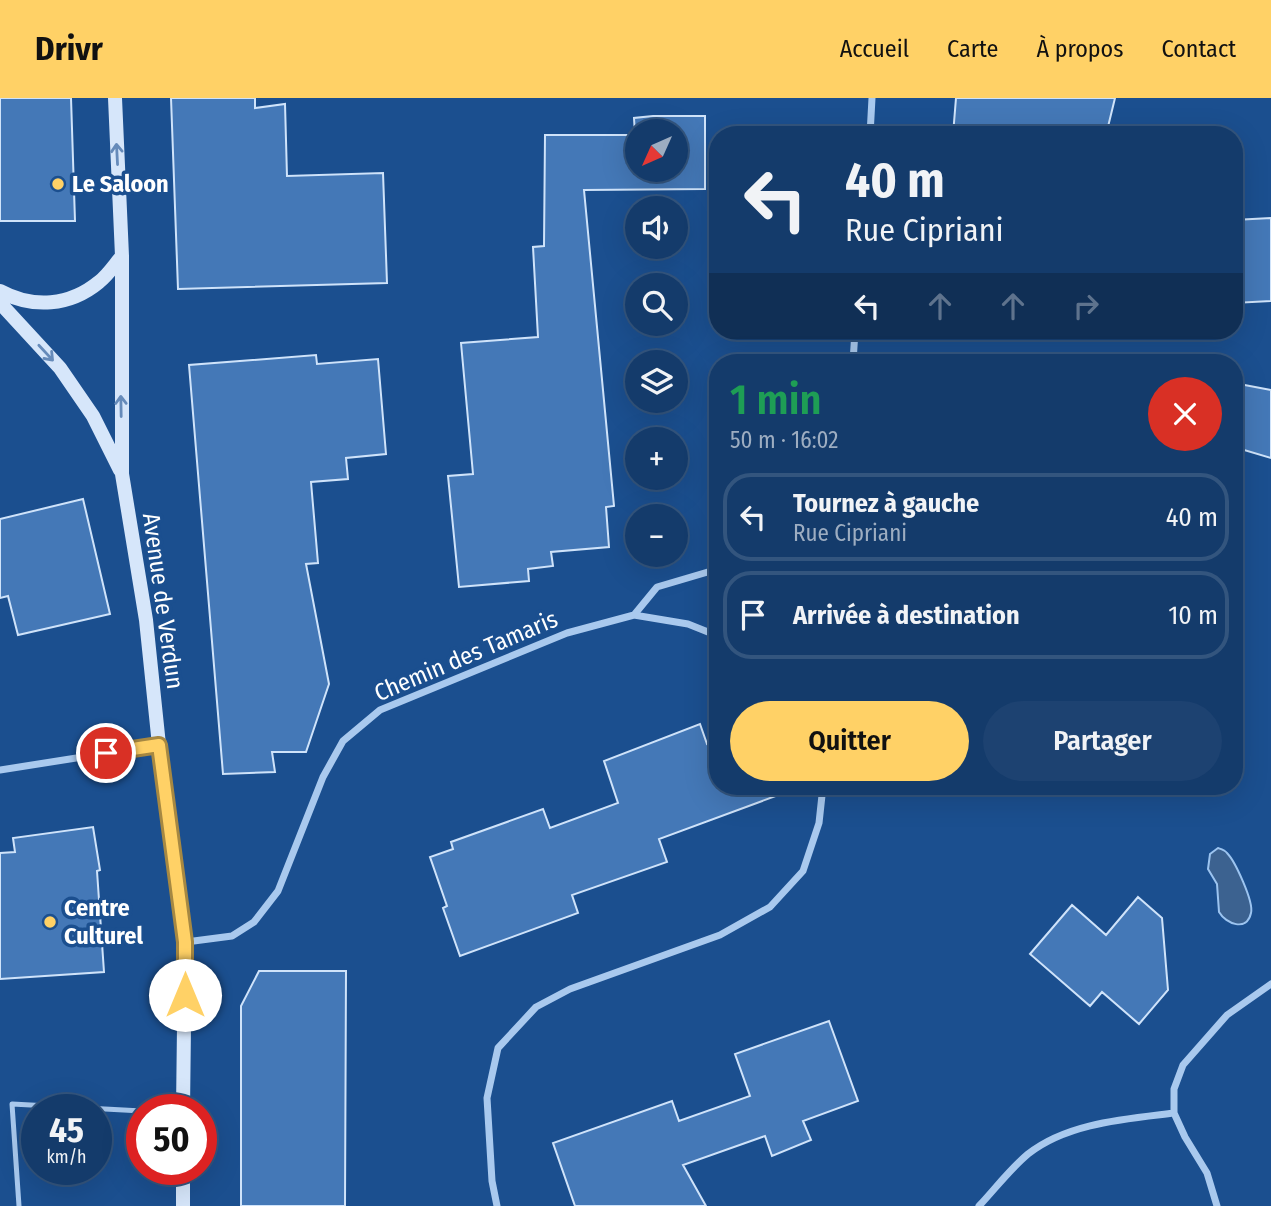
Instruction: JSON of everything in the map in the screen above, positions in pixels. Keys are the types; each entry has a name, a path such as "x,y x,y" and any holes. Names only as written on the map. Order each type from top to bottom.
{"main road":[{"name":"Avenue de Verdun","path":"115,98 122,256 122,474 146,620 159,745 185,942 183,1094"},
{"path":"0,291 37,304 73,298 100,281 122,256"},
{"path":"0,303 60,368 93,416 122,474"},
{"path":"183,1185 183,1206"}],"street":[{"path":"870,126 872,98"},
{"path":"634,615 657,587 709,572"},
{"name":"Chemin des Tamaris","path":"185,942 232,936 254,922 278,891 323,778 343,741 380,710 567,633 634,615 688,624 709,632"},
{"path":"0,770 159,745"},
{"path":"497,1206 492,1181 487,1098 498,1048 536,1007 570,989 720,935 770,907 803,871 819,823 822,795"},
{"path":"1217,1206 1208,1173 1185,1137 1174,1113 1174,1089 1183,1065 1227,1015 1271,984"},
{"path":"979,1206 1027,1155 1057,1136 1134,1118 1174,1113"}],"lane":[{"path":"19,1206 12,1104 126,1110"}],"water":[{"path":"1218,848 1230,857 1250,900 1251,913 1245,923 1231,923 1219,912 1217,884 1208,869 1210,854"}],"building":[{"path":"0,98 71,98 75,221 0,221"},
{"path":"171,98 255,98 255,108 285,104 287,176 383,173 387,283 178,289"},
{"path":"956,98 1115,98 1108,126 954,126"},
{"path":"653,116 705,116 705,189 584,190 614,506 606,507 609,547 551,552 553,566 528,569 529,581 459,587 448,476 473,474 461,343 538,337 533,247 544,246 545,135 625,135 625,182 688,182 688,119 634,119"},
{"path":"1271,218 1271,301 1243,303 1243,220"},
{"path":"316,355 317,364 378,359 386,454 346,458 348,479 311,482 318,563 306,564 329,684 306,752 272,752 275,772 223,774 189,365"},
{"path":"1243,385 1271,390 1271,458 1243,450"},
{"path":"83,499 110,614 18,635 8,596 0,598 0,519"},
{"path":"700,724 707,744 709,743 709,795 778,795 659,839 667,862 572,895 578,913 460,956 443,908 447,906 430,857 453,849 451,842 543,809 550,828 618,803 604,761"},
{"name":"Centre Culturel","path":"93,827 100,870 97,871 104,972 0,979 0,853 15,852 13,838"},
{"path":"1138,897 1162,918 1168,990 1139,1024 1102,992 1090,1006 1030,954 1072,905 1106,935"},
{"path":"259,971 346,971 345,1206 241,1206 241,1006"},
{"path":"829,1021 858,1101 803,1121 811,1140 772,1156 765,1136 683,1165 706,1206 575,1206 553,1143 672,1101 679,1121 750,1096 735,1054"}],"place":[{"name":"Le Saloon","path":"58,184"},
{"name":"Centre Culturel","path":"50,922"}],"route":[{"path":"106,753 159,745 185,942 185,995"}]}
